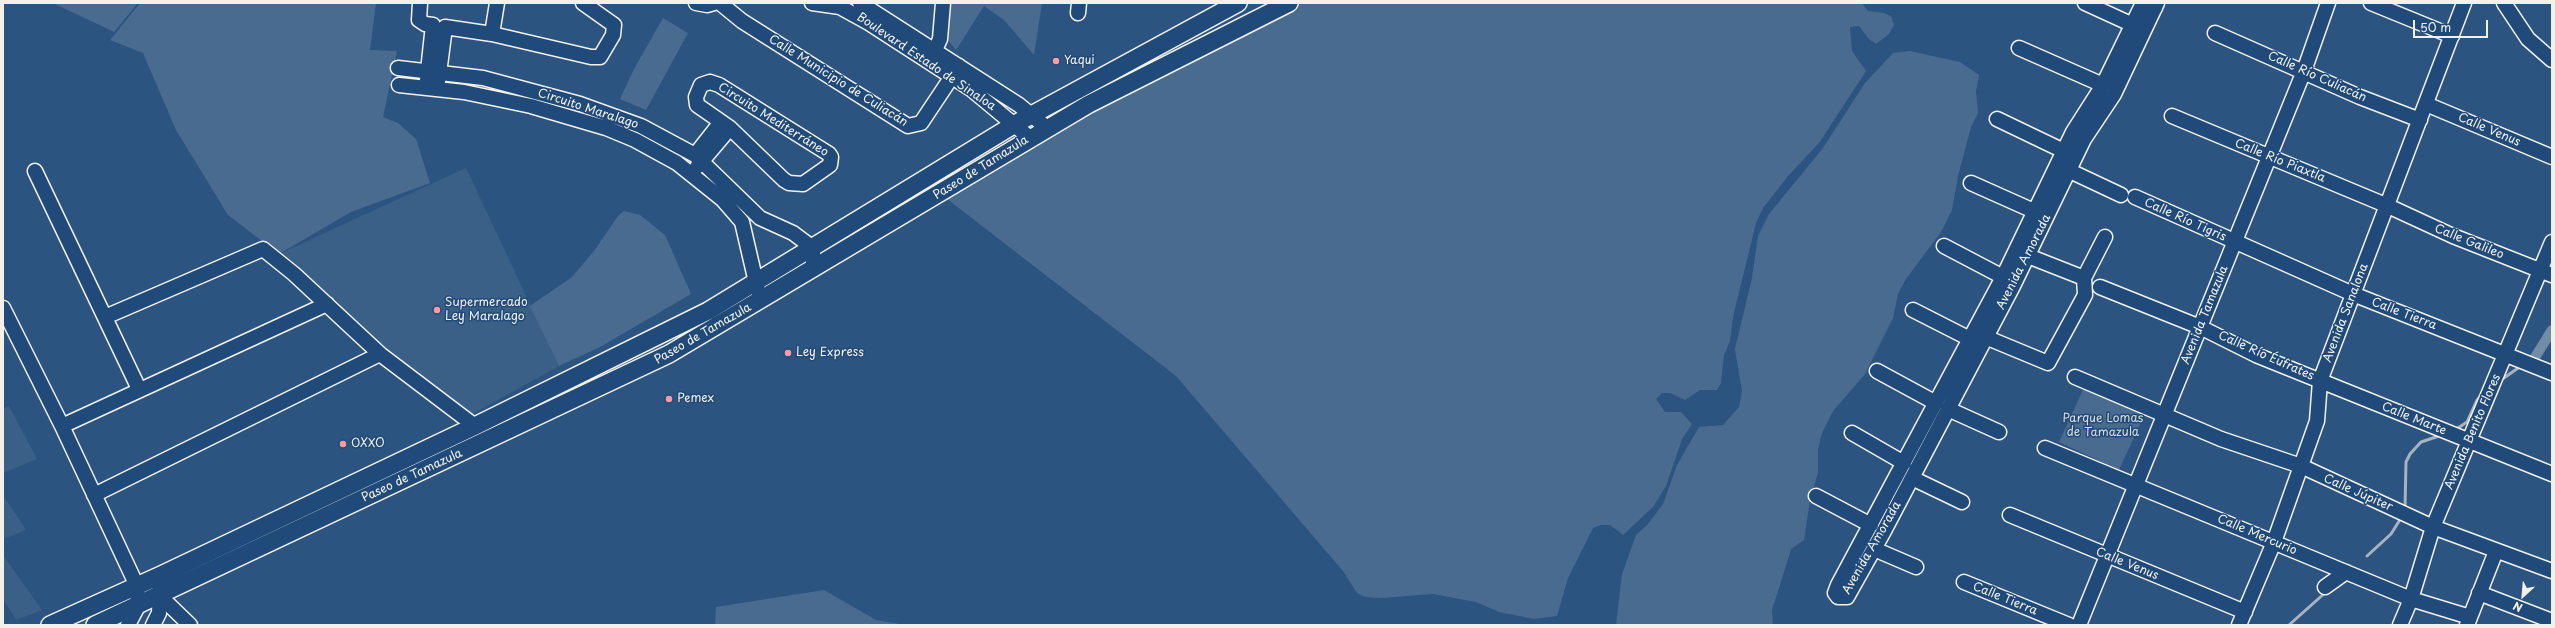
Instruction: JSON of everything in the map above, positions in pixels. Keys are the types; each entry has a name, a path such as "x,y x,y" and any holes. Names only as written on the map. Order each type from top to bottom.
{"main road":[{"name":"Paseo de Tamazula","path":"50,625 161,575 475,426 668,332 708,311 1015,124 1238,3"},
{"name":"Paseo de Tamazula","path":"95,625 160,596 436,464 628,375 685,346 1047,128 1129,83 1290,3"},
{"path":"628,375 635,362 668,332"},
{"path":"428,448 436,464"}],"street":[{"path":"420,3 419,20 422,23 492,34 591,57 600,57 613,35 614,25 584,3"},
{"path":"492,34 497,3"},
{"path":"696,3 708,5 714,3"},
{"name":"Calle Municipio de Culiacán","path":"720,3 742,21 908,126 921,123 955,72"},
{"name":"Boulevard Estado de Sinaloa","path":"812,3 873,12 929,63 955,72 1031,115 1047,128"},
{"name":"Boulevard Estado de Sinaloa","path":"860,3 936,51 971,89 1030,138"},
{"path":"929,63 936,51 943,3"},
{"path":"2085,3 2133,25"},
{"name":"Avenida Tamazula","path":"2079,625 2304,71 2328,3"},
{"path":"2371,3 2452,36"},
{"name":"Avenida Sanalona","path":"2239,625 2274,542 2317,421 2320,381 2388,206 2464,3"},
{"path":"2504,3 2528,39 2552,60"},
{"name":"Avenida Amorada","path":"1976,336 2028,256 2070,171 2070,154 2073,132 2103,85 2133,25 2152,5"},
{"name":"Avenida Amorada","path":"1942,406 1904,464 1871,524 1838,585 1835,593 1838,597 1847,596 1912,478 1942,406 2003,277 2036,212 2070,154 2084,139 2114,94 2152,5"},
{"path":"431,88 439,26"},
{"name":"Calle Río Culiacán","path":"2215,33 2360,97 2420,120"},
{"path":"2019,48 2103,85"},
{"name":"Circuito Maralago","path":"398,68 434,71 483,78 610,114 641,126 698,158 727,194 742,222 761,301"},
{"name":"Circuito Mediterráneo","path":"710,82 719,85 829,154 832,162 807,182 797,185 789,183 725,125 697,105 696,97 703,83 710,82"},
{"name":"Circuito Maralago","path":"399,85 493,97 606,128 635,140 689,171 727,194 760,218 793,233 813,248"},
{"name":"Calle Venus","path":"2426,104 2552,157"},
{"path":"606,128 613,123 610,114"},
{"name":"Calle Río Piaxtla","path":"2172,116 2388,206"},
{"path":"1997,119 2070,154"},
{"path":"689,171 725,125"},
{"path":"635,140 635,133 641,126"},
{"path":"36,171 139,389"},
{"name":"Calle Río Tigris","path":"2070,171 2235,242"},
{"path":"1971,183 2036,212"},
{"name":"Calle Galileo","path":"2388,206 2453,236 2546,273"},
{"path":"743,229 760,218"},
{"path":"1913,310 2048,363 2086,294 2084,278 2105,237"},
{"name":"Calle Tierra","path":"2235,242 2353,294 2552,373"},
{"name":"Avenida Benito Flores","path":"2400,625 2411,598 2433,526 2506,355 2546,273 2552,242"},
{"path":"1944,246 2003,277"},
{"path":"813,248 813,269"},
{"path":"105,317 263,249 327,304 380,354 475,426"},
{"path":"2028,256 2084,278"},
{"name":"Calle Río Éufrates","path":"2100,287 2200,326 2256,355 2320,381"},
{"path":"62,426 139,389 327,304"},
{"path":"3,308 62,426 137,586 138,606 128,625"},
{"path":"94,495 380,354"},
{"path":"1876,371 1942,406 1999,432"},
{"name":"Calle Júpiter","path":"2075,377 2221,439 2301,466 2433,526 2552,571"},
{"name":"Calle Marte","path":"2320,381 2552,474"},
{"path":"1852,433 1904,464"},
{"name":"Calle Mercurio","path":"2046,448 2468,621"},
{"path":"1912,478 1962,502"},
{"path":"1816,496 1871,524"},
{"path":"1879,510 1891,517"},
{"name":"Calle Venus","path":"2010,516 2245,612"},
{"path":"1874,549 1916,567"},
{"path":"2468,621 2496,551"},
{"path":"2325,588 2346,572"},
{"path":"153,625 158,613 161,575"},
{"name":"Calle Tierra","path":"1964,582 2069,625"},
{"path":"2479,593 2552,621"},
{"path":"160,596 190,625"}],"shaded area":[{"name":"Supermercado Ley Maralago","path":"466,168 559,366 465,418 279,254"},
{"path":"9,406 37,459 3,473 3,409"},
{"path":"3,495 26,530 3,539"},
{"path":"3,555 42,610 16,620 3,599"}],"green space":[{"path":"53,3 138,3 114,32"},
{"path":"140,3 376,3 370,50 397,51 383,117 398,123 416,139 430,183 351,212 279,254 228,215 176,130 143,53 110,40"},
{"path":"943,3 1042,3 1034,55 1004,20 984,6 956,50 944,35"},
{"path":"1302,3 1862,3 1868,11 1884,13 1891,16 1894,25 1889,34 1876,44 1869,39 1859,26 1850,27 1852,51 1866,71 1819,143 1789,175 1763,208 1756,223 1733,317 1730,341 1724,355 1721,383 1717,390 1700,390 1685,400 1670,393 1662,393 1656,399 1665,412 1681,412 1692,424 1682,439 1666,486 1653,507 1623,535 1610,525 1601,525 1593,528 1568,578 1557,616 1534,619 1499,612 1476,602 1433,594 1381,598 1365,597 1357,593 1343,571 1176,376 942,195 1050,129"},
{"path":"663,18 688,33 646,110 620,99 634,69"},
{"path":"1910,51 1960,62 1979,75 1976,91 1978,113 1971,127 1958,176 1952,210 1941,232 1906,279 1898,294 1893,318 1865,374 1833,411 1822,433 1818,449 1818,473 1810,500 1804,540 1791,549 1772,610 1773,625 1616,625 1622,574 1636,535 1648,524 1663,504 1677,465 1699,427 1723,425 1739,407 1742,391 1735,349 1752,278 1758,236 1769,214 1823,148 1865,83 1893,53"},
{"path":"624,211 640,215 665,235 691,294 600,347 559,366 530,306 572,277 594,251 618,216"},
{"name":"Parque Lomas de Tamazula","path":"2087,381 2147,409 2119,470 2059,442"},
{"path":"824,590 876,620 905,625 715,625 716,607"}],"waterway":[{"path":"2534,359 2552,330"},
{"path":"2501,380 2521,366"},
{"path":"2455,430 2467,422 2477,400 2481,396"},
{"path":"2405,509 2406,462 2410,454 2421,442 2442,435"},
{"path":"2367,556 2391,534 2401,518"},
{"path":"2289,625 2326,592"}],"place":[{"name":"Yaqui","path":"1056,61"},
{"name":"Supermercado Ley Maralago","path":"437,310"},
{"name":"Ley Express","path":"788,353"},
{"name":"Pemex","path":"669,399"},
{"name":"OXXO","path":"343,444"}]}
